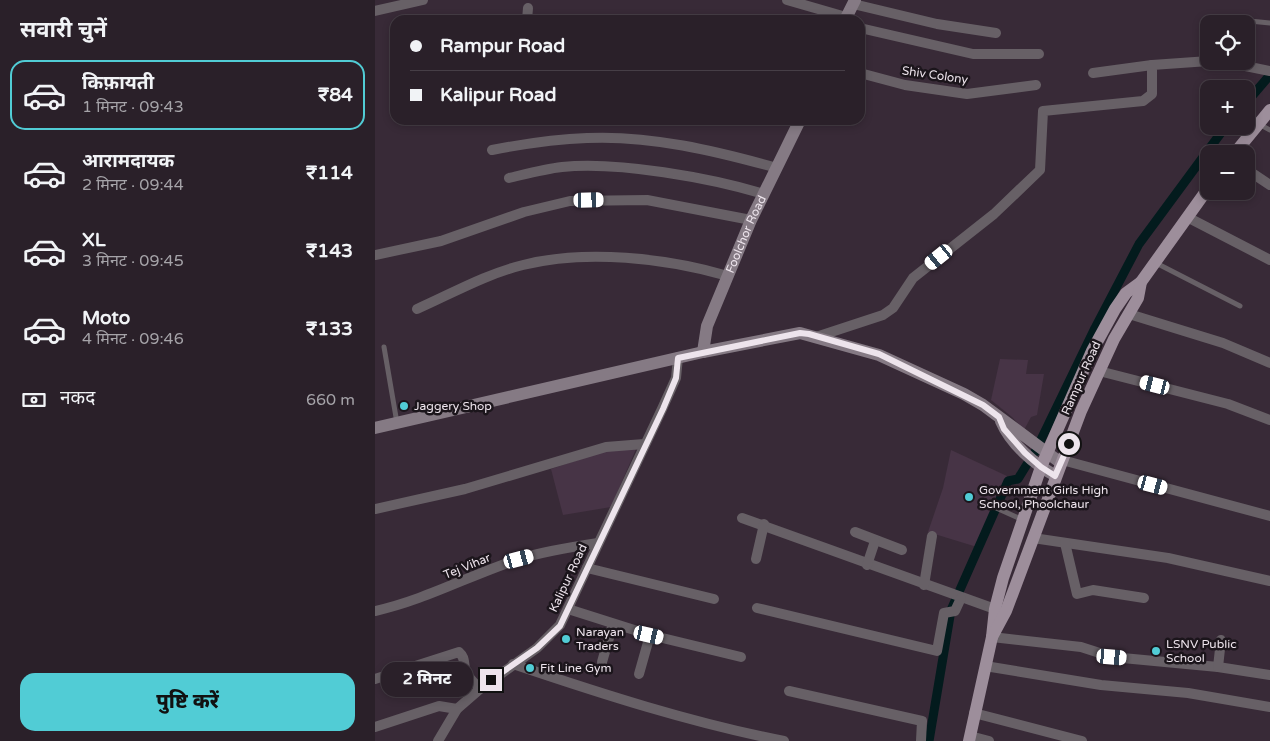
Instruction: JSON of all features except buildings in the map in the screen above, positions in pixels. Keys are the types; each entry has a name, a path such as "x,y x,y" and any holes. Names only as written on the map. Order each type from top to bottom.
{"main road":[{"path":"848,15 854,2"},
{"path":"1244,145 1264,127 1270,110"},
{"name":"Foolchor Road","path":"703,352 707,326 751,220 798,125"},
{"name":"Rampur Road","path":"969,738 992,637 1003,618 1055,476 1099,371 1114,339 1138,298 1141,282 1200,199"},
{"path":"992,637 995,609 1047,452 1092,351 1115,309 1126,294 1141,282"},
{"path":"375,428 703,352 800,333 879,354 964,394 1061,461"},
{"path":"999,417 1004,429 1041,467 1055,476"}],"street":[{"path":"375,11 423,0"},
{"path":"787,0 836,15"},
{"path":"854,2 937,24 997,33"},
{"path":"527,15 528,8"},
{"path":"865,29 973,54 1039,54"},
{"path":"1093,73 1200,61"},
{"path":"816,336 883,315 893,308 913,278 1020,191 1040,170 1043,111 1143,101 1152,94 1152,65"},
{"path":"1255,68 1270,71"},
{"name":"Shiv Colony","path":"865,74 905,85 967,94 1036,85"},
{"path":"492,150 542,141 589,138 642,140 700,150 777,168"},
{"path":"509,178 563,167 622,168 693,178 764,194"},
{"path":"1255,175 1270,185"},
{"path":"375,255 441,241 524,212 570,201 647,200 751,220"},
{"path":"1187,217 1270,260"},
{"path":"417,310 480,281 523,265 574,258 636,258 701,268 728,276"},
{"path":"1129,314 1223,343 1270,363"},
{"name":"Kalipur Road","path":"438,741 457,709 480,688 537,648 560,626 676,378 678,358"},
{"path":"1099,371 1228,404 1270,420"},
{"path":"375,510 465,489 606,447 644,444"},
{"path":"1061,461 1270,516"},
{"path":"742,518 764,524 867,565 995,609"},
{"path":"755,560 764,524"},
{"path":"855,532 902,550"},
{"path":"924,584 932,536"},
{"path":"1033,538 1168,558 1270,581"},
{"path":"867,565 875,541"},
{"name":"Tej Vihar","path":"375,611 402,605 519,559 563,548 598,543"},
{"path":"1065,543 1077,594 1093,590 1144,598"},
{"path":"587,568 713,599"},
{"path":"757,608 937,650 944,613 955,611 957,597"},
{"path":"568,609 649,635 741,657"},
{"path":"602,662 613,624"},
{"path":"639,674 649,635"},
{"path":"992,637 1081,647 1112,657 1218,667 1270,675"},
{"path":"1218,667 1221,640"},
{"path":"375,679 459,652 464,656 465,670 469,678 480,688"},
{"path":"513,664 614,698 741,733 785,741"},
{"path":"985,666 1101,685 1188,693 1270,707"},
{"path":"789,691 922,721 921,741"},
{"path":"375,727 439,706 457,709"},
{"path":"974,713 1082,741"},
{"path":"969,738 989,741"}],"lane":[{"path":"1255,22 1270,23"},
{"path":"1154,263 1240,306"},
{"path":"384,347 397,423"},
{"path":"994,507 1024,520"}],"shaded area":[{"path":"1000,359 1028,360 1026,374 1044,374 1037,415 1031,417 1024,430 1012,417 991,400"},
{"path":"636,449 611,507 563,515 551,469 605,451"},
{"name":"Government Girls High School, Phoolchaur","path":"951,450 1007,476 977,547 928,532 943,488"}],"waterway":[{"path":"1255,92 1270,75"},
{"path":"1035,452 1095,328 1139,244 1219,135"},
{"path":"929,741 951,610 1008,481 1018,479 1029,461"}],"place":[{"name":"Jaggery Shop","path":"404,406"},
{"name":"Government Girls High School, Phoolchaur","path":"969,497"},
{"name":"Narayan Traders","path":"566,639"},
{"name":"LSNV Public School","path":"1156,651"},
{"name":"Fit Line Gym","path":"530,668"}],"route":[{"path":"491,680 537,648 560,626 644,444 663,409 676,378 678,358 800,333 809,334 879,354 964,394 999,417 1004,429 1025,453 1055,476 1069,444"}]}
